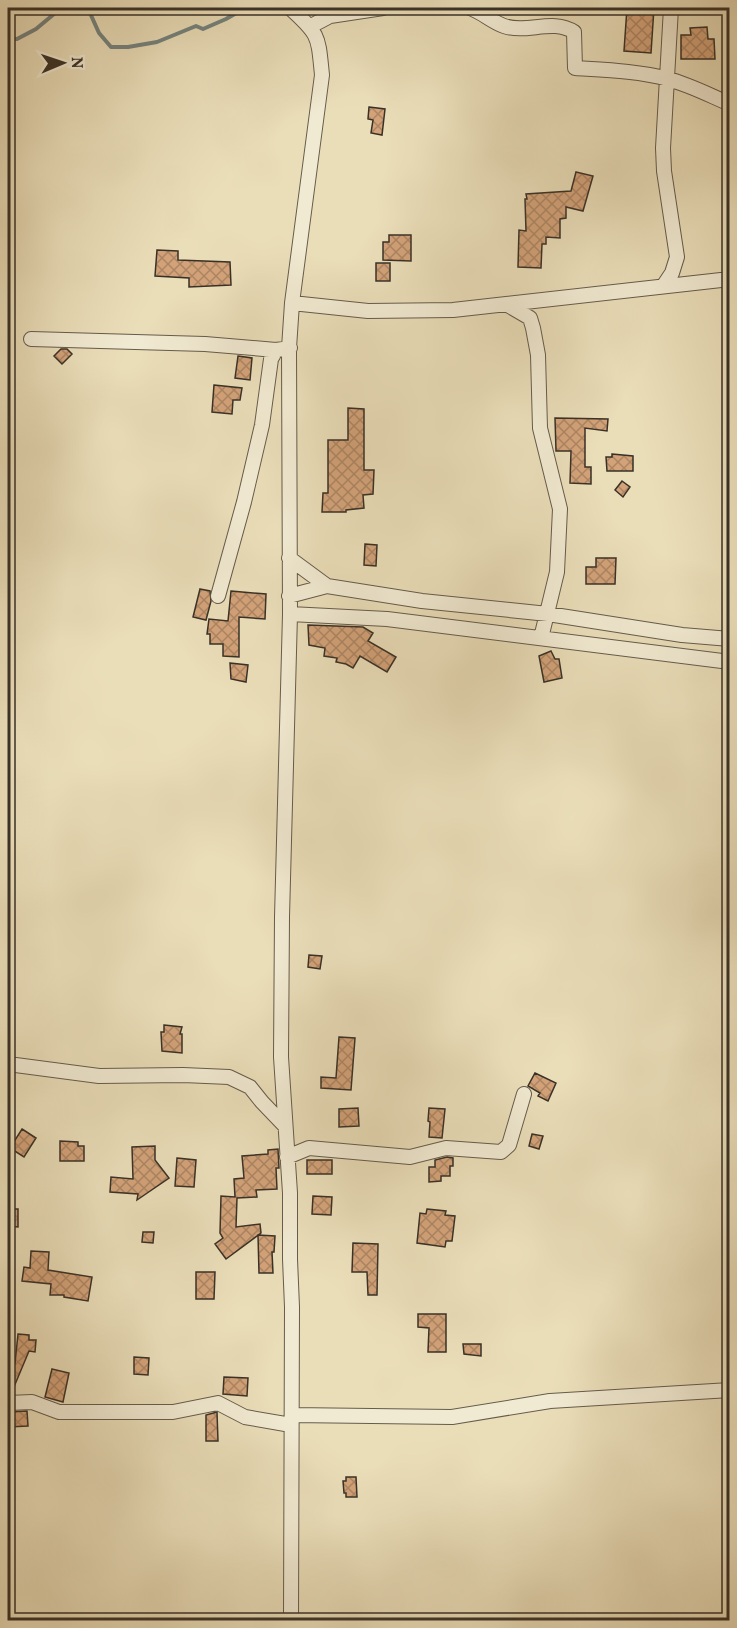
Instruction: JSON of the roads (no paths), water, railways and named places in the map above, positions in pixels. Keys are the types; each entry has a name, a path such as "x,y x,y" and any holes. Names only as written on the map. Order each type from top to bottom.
{"street":[{"path":"290,8 311,26 319,40 322,75 292,303 283,349 288,415 290,614 282,918 281,1057 290,1193 291,1620"},
{"path":"311,26 330,15 383,8"},
{"path":"470,8 504,26 514,28 564,26 574,32 575,68 630,72 666,79 692,87 729,104"},
{"path":"664,285 672,273 677,257 664,171 666,79 671,8"},
{"path":"292,303 368,311 453,310 729,279"},
{"path":"506,304 530,318 533,328 538,355 540,428 560,508 557,572 541,638"},
{"path":"31,339 205,344 283,349"},
{"path":"218,596 262,425 271,359 283,349"},
{"path":"289,558 327,586"},
{"path":"289,596 327,586 422,601 548,614 682,635 729,639"},
{"path":"290,614 387,619 729,662"},
{"path":"8,1064 99,1076 229,1077 250,1087 285,1126"},
{"path":"287,1157 309,1148 410,1157 446,1148 501,1152 509,1144 524,1094"},
{"path":"8,1403 32,1402 58,1412 173,1412 218,1403 245,1417 291,1420 452,1417 550,1401 729,1390"}],"waterway":[{"path":"8,39 17,39 36,29 60,9 76,9 90,13 99,33 111,47 128,47 157,42 196,26 203,29 245,8"}]}
